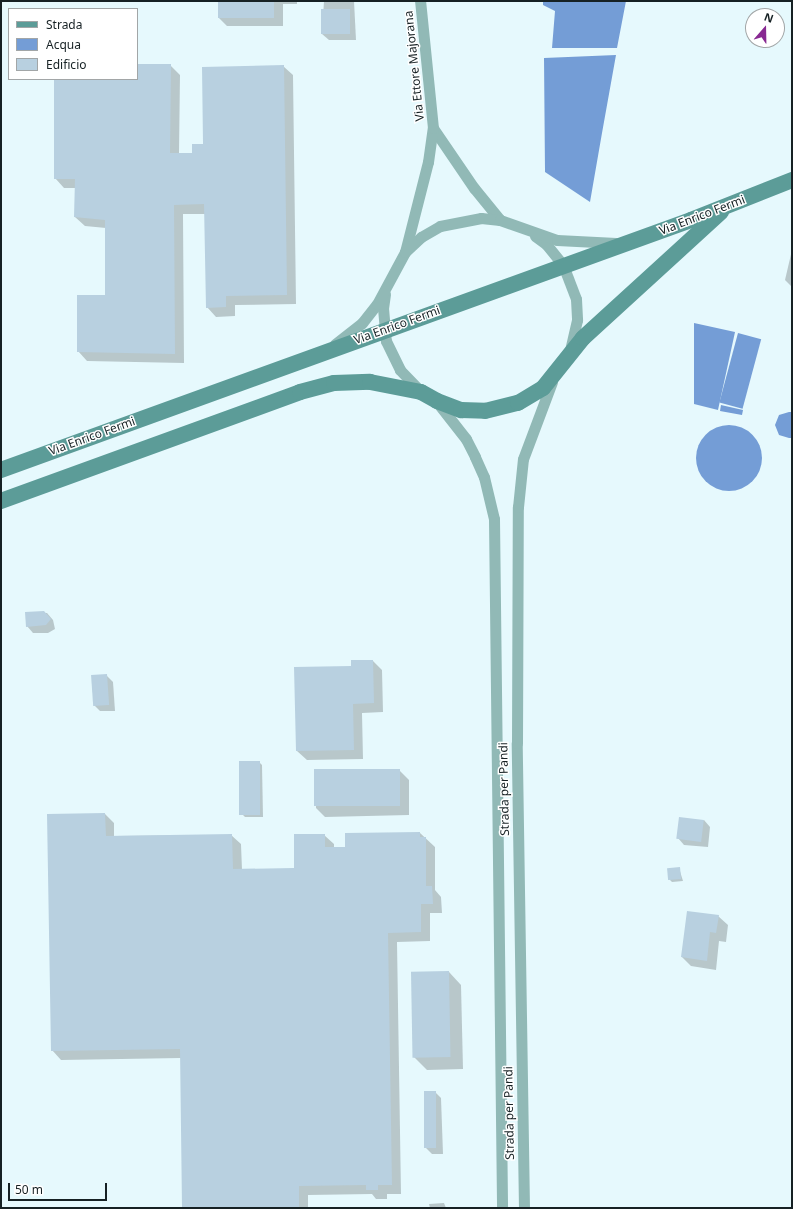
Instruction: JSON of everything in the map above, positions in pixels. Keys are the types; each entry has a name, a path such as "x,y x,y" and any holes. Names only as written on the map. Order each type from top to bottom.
{"street":[{"name":"Via Ettore Majorana","path":"420,1 433,128"},
{"path":"433,128 474,188 500,220"},
{"path":"405,252 428,162 433,128"},
{"name":"Via Enrico Fermi","path":"1,470 320,353 627,243 792,180"},
{"path":"386,289 384,330 386,341 400,370 421,392 437,401 461,410 502,409 532,396 555,376 583,338 727,206"},
{"path":"320,353 362,323 386,289 394,270 405,252 421,237 440,226 481,218 500,220 574,243 627,243"},
{"path":"525,229 546,244 563,265 576,299 577,320 573,340 566,360"},
{"name":"Strada per Pandi","path":"524,1208 517,743 518,507 523,459 555,376"},
{"path":"1,500 300,392 350,381 421,392"},
{"name":"Strada per Pandi","path":"437,401 466,439 476,457 484,477 494,519 502,1208"}],"water":[{"path":"543,1 626,1 617,48 552,48 555,11 543,5"},
{"path":"616,55 590,202 545,172 544,58"},
{"path":"694,323 735,332 718,410 694,404"},
{"path":"738,333 761,339 743,409 719,403"},
{"path":"721,405 743,410 742,415 720,411"},
{"path":"792,412 792,438 779,435 775,425 779,415"},
{"path":"729,425 742,428 752,435 759,445 762,458 759,471 752,481 742,488 729,491 716,488 706,481 699,471 696,458 699,445 706,435 716,428"}],"building":[{"path":"218,1 274,1 274,18 218,18"},
{"path":"321,9 350,9 350,34 321,34"},
{"path":"138,64 171,64 170,153 192,153 192,144 203,144 202,67 284,65 287,295 226,296 226,307 206,308 204,204 174,205 175,354 77,352 77,295 105,295 105,220 74,217 75,179 54,179 54,80 138,80"},
{"path":"44,611 51,619 46,625 26,627 25,612"},
{"path":"351,660 373,660 374,703 353,704 354,750 296,751 294,667 351,666"},
{"path":"107,674 109,705 93,706 91,675"},
{"path":"239,761 260,761 260,815 239,815"},
{"path":"314,769 400,769 400,806 314,806"},
{"path":"105,813 106,836 232,834 233,869 294,868 294,834 325,834 325,847 345,847 345,833 420,832 420,837 426,837 426,886 432,886 433,904 421,904 421,932 388,933 392,1185 378,1185 378,1190 366,1190 366,1185 299,1186 299,1208 182,1208 180,1049 51,1051 47,814"},
{"path":"679,817 704,820 701,842 676,839"},
{"path":"680,867 681,879 668,880 667,868"},
{"path":"687,911 719,915 716,933 710,932 707,961 681,957"},
{"path":"449,971 451,1057 413,1058 411,972"},
{"path":"424,1091 436,1091 436,1148 424,1148"}]}
